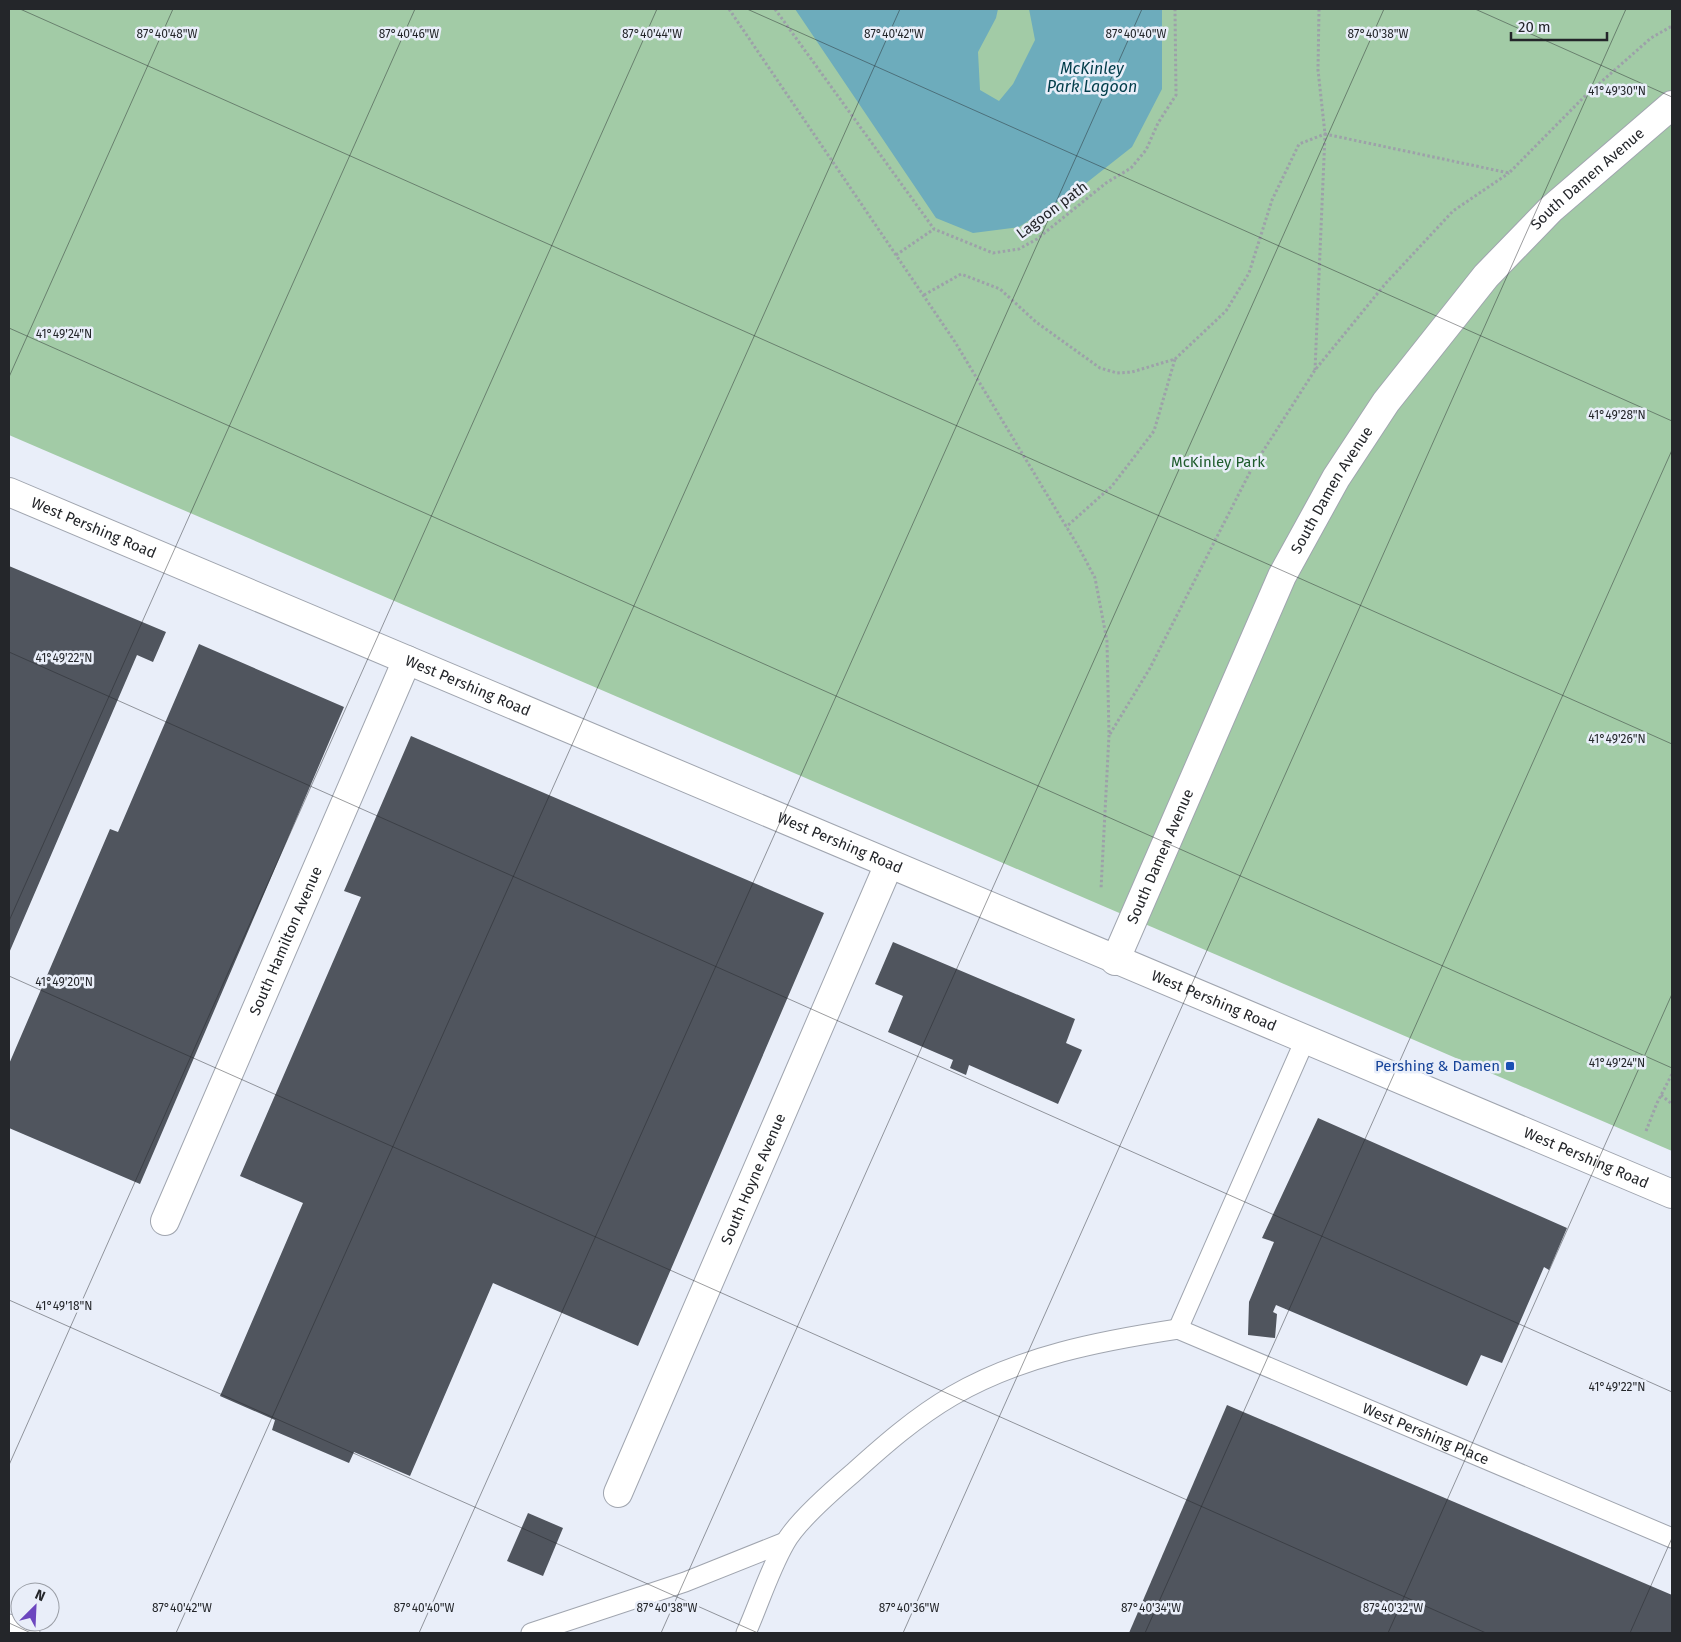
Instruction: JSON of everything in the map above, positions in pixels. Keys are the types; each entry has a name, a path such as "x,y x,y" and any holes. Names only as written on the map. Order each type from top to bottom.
{"main road":[{"name":"South Damen Avenue","path":"1115,960 1282,576 1336,478 1386,402 1486,276 1550,210 1672,105"},
{"name":"West Pershing Road","path":"9,492 1672,1194"},
{"name":"South Hamilton Avenue","path":"165,1221 407,660"},
{"name":"South Hoyne Avenue","path":"618,1493 889,864"}],"lane":[{"path":"746,1633 785,1542 840,1484 888,1442 952,1396 1001,1373 1056,1353 1106,1340 1178,1328 1305,1040"},
{"name":"West Pershing Place","path":"1178,1328 1672,1538"},
{"path":"531,1633 694,1578 785,1542"},
{"path":"9,1624 30,1633"}],"path":[{"path":"730,9 955,342 1095,578 1106,641 1109,736 1101,889"},
{"path":"775,9 934,229 896,255"},
{"name":"Lagoon path","path":"934,229 993,253 1018,249 1037,239 1106,183 1131,168 1146,150 1158,123 1176,95 1175,9"},
{"path":"1316,370 1325,134 1318,70 1319,9"},
{"path":"1109,736 1150,668 1251,470 1316,370 1386,283 1453,210 1509,173 1584,98 1651,38 1672,26"},
{"path":"924,295 961,274 1000,289 1036,322 1100,368 1117,373 1132,372 1175,359 1226,311 1249,273 1272,200 1299,144 1325,134 1509,173"},
{"path":"1066,527 1112,486 1154,431 1175,359"},
{"path":"1646,1131 1661,1094 1672,1074"},
{"path":"1661,1094 1672,1104"}],"green space":[{"name":"McKinley Park","path":"9,9 1672,9 1672,1151 9,435"}],"water":[{"name":"McKinley Park Lagoon","path":"795,9 998,9 996,18 978,52 980,90 999,101 1013,84 1035,40 1029,9 1162,9 1162,89 1132,147 1085,184 1019,227 973,233 936,218"}],"building":[{"path":"9,566 166,632 153,662 137,655 9,953"},
{"path":"199,644 344,707 140,1184 9,1128 9,1064 110,829 118,832"},
{"path":"411,736 824,913 638,1346 493,1283 410,1476 354,1452 349,1463 272,1430 275,1420 220,1396 303,1203 240,1176 361,897 344,891"},
{"path":"893,942 1075,1019 1066,1043 1082,1050 1058,1104 969,1065 966,1075 950,1068 953,1060 888,1032 903,996 875,984"},
{"path":"1318,1118 1567,1228 1549,1270 1544,1267 1502,1363 1481,1355 1467,1386 1276,1305 1273,1312 1277,1314 1275,1338 1248,1335 1249,1302 1274,1242 1262,1238"},
{"path":"1227,1405 1672,1595 1672,1633 1129,1633"},
{"path":"528,1513 563,1528 543,1576 507,1561"}],"place":[{"name":"Pershing & Damen","path":"1510,1066"}]}
